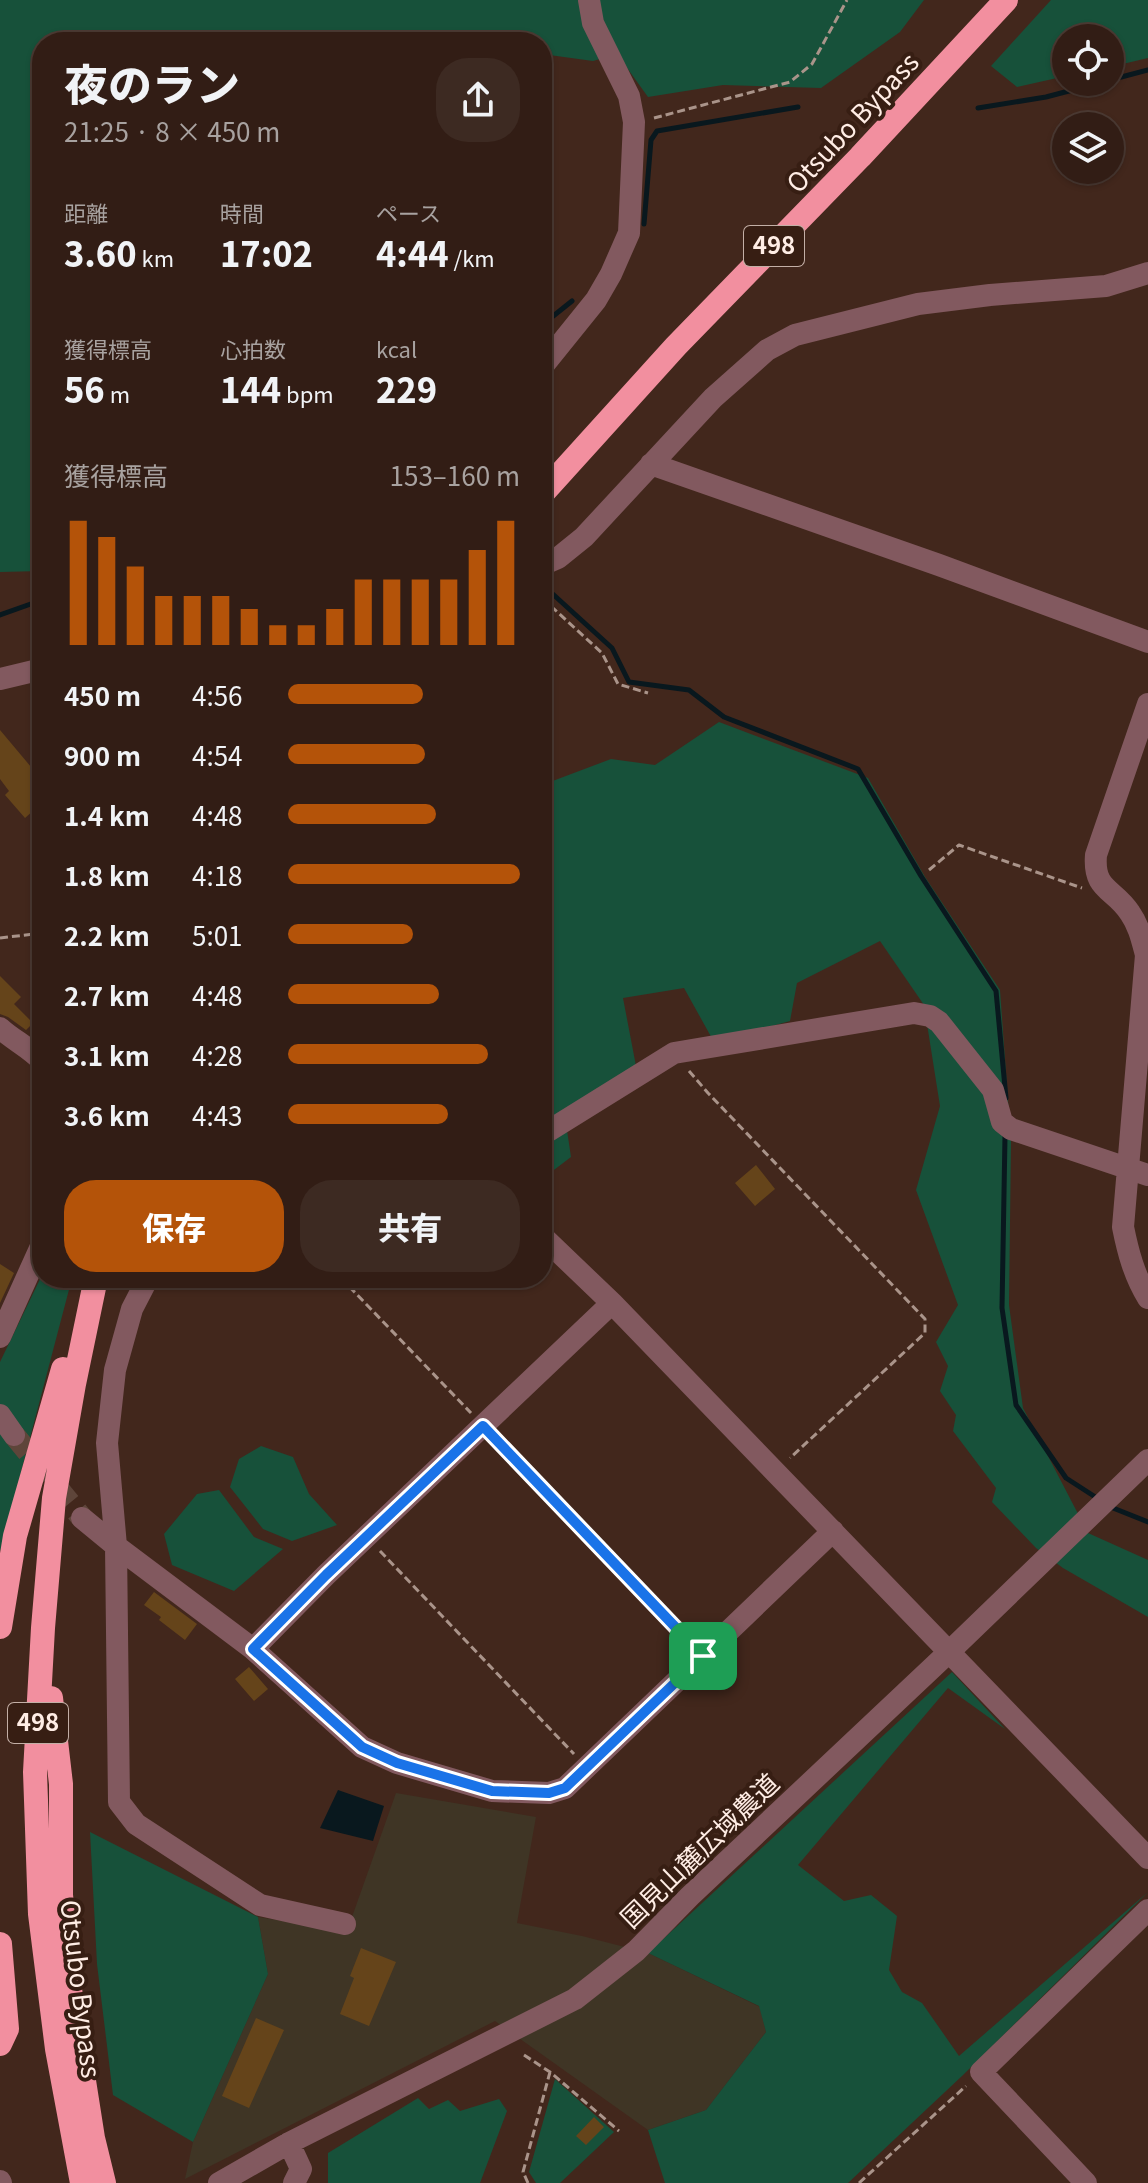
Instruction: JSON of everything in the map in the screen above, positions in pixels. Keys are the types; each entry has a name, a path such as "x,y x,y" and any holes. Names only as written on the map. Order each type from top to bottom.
{"highway":[{"name":"Otsubo Bypass","path":"552,483 676,346 860,157 1006,0"},
{"path":"0,1627 15,1536 90,1288"},
{"name":"Otsubo Bypass","path":"80,2176 57,2049 40,1914 35,1772 54,1498 91,1288"},
{"path":"43,1628 61,1784 61,1895 71,1998 93,2138 104,2183"},
{"path":"0,1944 7,2029 0,2044"}],"street":[{"path":"552,355 596,300 629,233 634,122 629,96 593,23 589,0"},
{"path":"552,561 584,537 713,398 767,350 795,335 918,304 1106,286 1148,273"},
{"path":"651,464 1148,642"},
{"path":"0,679 32,671"},
{"path":"1148,704 1096,855 1095,870 1101,883 1129,911 1141,933 1146,955 1138,1171 1123,1227 1128,1253 1148,1298"},
{"path":"552,1129 674,1053 914,1013 930,1016 939,1022 993,1090 1002,1122 1011,1129 1138,1171"},
{"path":"0,1028 32,1052"},
{"path":"552,1246 612,1303 1148,1858"},
{"path":"0,1337 32,1266"},
{"path":"143,1288 132,1309 115,1370 107,1443 116,1546 119,1802 136,1824 260,1905 345,1924"},
{"path":"253,1649 612,1303"},
{"path":"0,1415 14,1435"},
{"name":"国見山麓広域農道","path":"219,2183 289,2143 575,1999 636,1951 1148,1460"},
{"path":"82,1518 253,1649 362,1747 397,1763 492,1791 549,1793 565,1788 833,1531"},
{"path":"1086,2183 981,2072 1148,1910"},
{"path":"289,2143 301,2169 294,2183"}],"path":[{"path":"634,122 672,115 790,82 812,64 847,0"},
{"path":"552,607 602,653 618,684 648,693"},
{"path":"929,870 959,845 1085,889 1101,883"},
{"path":"0,938 32,934"},
{"path":"674,1053 708,1093 925,1319 925,1333 776,1472"},
{"path":"351,1288 703,1656"},
{"path":"366,1537 587,1767"},
{"path":"524,2055 550,2072 619,2131"},
{"path":"528,2183 523,2172 550,2072"},
{"path":"859,2183 981,2072"}],"shaded area":[{"path":"338,1790 384,1806 373,1841 320,1828"},
{"path":"396,1793 536,1817 517,1923 648,1953 760,2007 766,2032 706,2110 648,2130 495,2021 185,2179 193,2142 268,1974 258,1917 347,1931"}],"green space":[{"path":"0,0 924,0 900,32 821,88 723,85 648,97 617,54 593,61 552,55 552,32 32,32 32,571 0,572"},
{"path":"1051,0 1148,0 1148,58 1124,64 1124,24 1052,24 1052,79 1017,87 991,66"},
{"path":"719,722 868,778 925,877 1000,990 1011,1142 1009,1305 1023,1408 1088,1533 1148,1560 1148,1617 1063,1568 1036,1548 992,1502 996,1488 953,1431 956,1415 940,1391 948,1366 936,1342 958,1305 916,1190 940,1106 924,1005 880,941 797,983 790,1021 714,1042 684,988 623,998 636,1066 564,1110 571,1157 552,1171 552,781 611,759 655,765"},
{"path":"36,1288 69,1288 0,1552 0,1362"},
{"path":"261,1446 293,1457 309,1494 337,1525 292,1541 263,1529 230,1487 239,1459"},
{"path":"219,1490 254,1537 283,1549 234,1591 172,1565 164,1534 197,1494"},
{"path":"952,1672 1005,1729 948,1688 798,1865 844,1901 871,1895 897,1916 889,1970 902,1992 922,2003 959,2056 1148,1892 962,2076 848,2183 665,2183 648,2130 706,2110 766,2032 759,2006 648,1953"},
{"path":"90,1832 258,1917 268,1974 193,2142 113,2095 97,1964"},
{"path":"555,2079 614,2132 560,2183 536,2183 529,2172"},
{"path":"418,2098 429,2109 448,2100 460,2111 499,2099 507,2111 480,2183 328,2183 328,2153"}],"building":[{"path":"0,730 32,768 32,812 25,818 5,795 9,791 0,779"},
{"path":"0,976 21,997 14,1004 32,1024 26,1030 0,1014"},
{"path":"756,1165 775,1189 755,1206 735,1183"},
{"path":"0,1264 14,1273 0,1303"},
{"path":"154,1592 197,1624 185,1640 144,1605"},
{"path":"249,1667 268,1689 254,1701 235,1679"},
{"path":"361,1948 396,1962 369,2026 340,2014 354,1978 350,1976"},
{"path":"256,2018 284,2030 249,2108 222,2096"},
{"path":"594,2117 604,2127 586,2145 576,2136"}],"waterway":[{"path":"1124,76 1148,70"},
{"path":"978,108 1052,95"},
{"path":"644,224 651,140 657,131 798,107"},
{"path":"552,317 572,301"},
{"path":"552,593 612,648 629,682 689,690 724,717 858,769 921,876 996,991 1006,1098"},
{"path":"0,615 32,604"},
{"path":"1005,1136 1002,1308 1016,1405 1066,1478 1100,1500"},
{"path":"1108,1506 1148,1522"}],"tunnel":[{"path":"14,1435 82,1518"}],"route":[{"path":"483,1426 703,1656 565,1788 549,1793 492,1791 397,1763 362,1747 253,1649 483,1426"}]}
